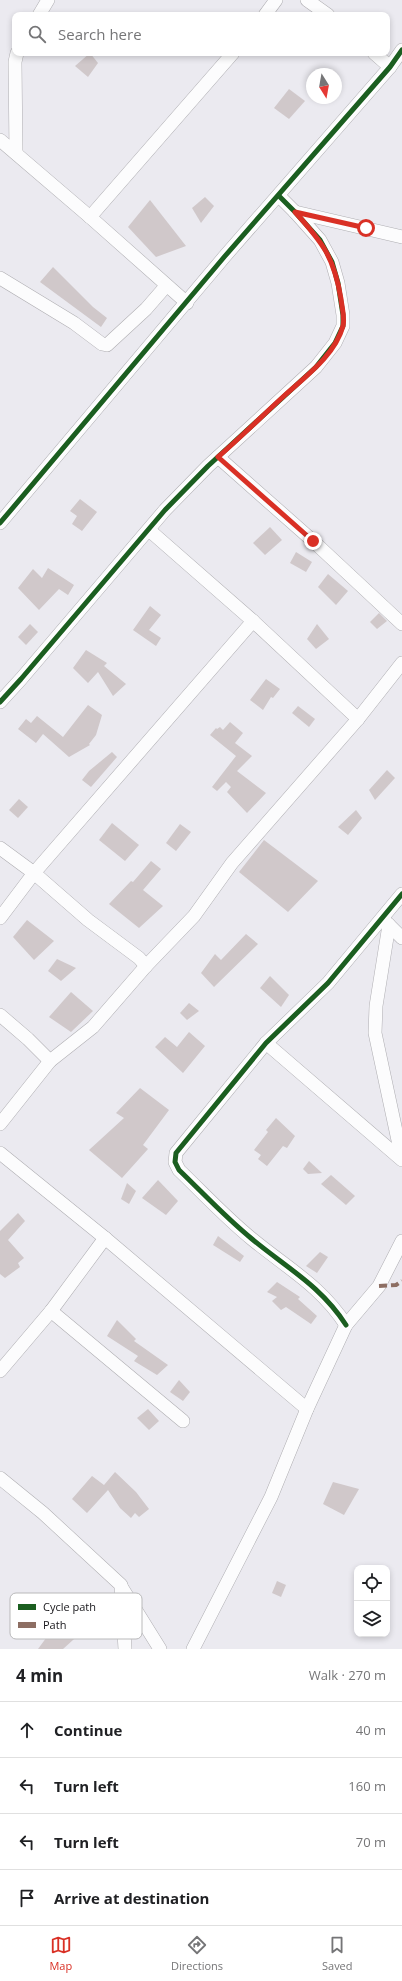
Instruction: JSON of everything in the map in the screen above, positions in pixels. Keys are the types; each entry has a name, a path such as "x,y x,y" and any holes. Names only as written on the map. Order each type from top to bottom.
{"street":[{"path":"41,12 48,0"},
{"path":"267,12 276,0"},
{"path":"307,0 324,12"},
{"path":"0,523 225,256 390,67 402,50"},
{"path":"16,56 15,62 16,154"},
{"path":"90,217 230,56"},
{"path":"377,56 390,67"},
{"path":"0,140 90,217 186,303"},
{"path":"0,702 149,530 164,510 218,457 316,367 335,343 343,326 343,315 338,283 332,262 320,240 295,212 278,196"},
{"path":"295,212 402,237"},
{"path":"0,278 74,322 102,344 107,345 126,328 166,286"},
{"path":"218,457 313,541 402,624"},
{"path":"149,530 253,621 358,719"},
{"path":"0,918 34,873 253,621"},
{"path":"1,1119 50,1061 93,1027 146,966 194,916 232,863 358,719 402,663"},
{"path":"0,848 34,873 88,920 138,958 146,966"},
{"path":"346,1325 334,1306 320,1292 251,1238 179,1170 175,1162 176,1153 266,1043 328,983 385,921 402,894"},
{"path":"385,921 402,938"},
{"path":"385,921 376,1006 375,1033 402,1159"},
{"path":"0,1015 28,1039 50,1061"},
{"path":"266,1043 402,1159"},
{"path":"0,1153 105,1238 307,1410"},
{"path":"0,1371 51,1310 105,1238"},
{"path":"193,1649 271,1497 307,1410 346,1325 380,1286 402,1241"},
{"path":"51,1310 183,1421"},
{"path":"0,1478 43,1513 121,1585 126,1593"},
{"path":"121,1585 122,1593"},
{"path":"142,1619 160,1649"},
{"path":"124,1639 125,1649"}],"building":[{"path":"87,56 92,56 98,63 88,77 75,66"},
{"path":"289,89 305,101 289,119 274,108"},
{"path":"205,197 214,206 201,223 192,208"},
{"path":"150,200 186,246 156,257 128,227"},
{"path":"53,267 93,307 107,318 101,327 40,282"},
{"path":"80,499 97,512 82,531 72,524 77,516 70,511"},
{"path":"270,527 282,540 265,555 253,543"},
{"path":"296,552 312,562 306,572 290,563"},
{"path":"48,568 74,585 68,595 59,589 39,610 18,588 33,569 42,578"},
{"path":"328,574 348,591 336,605 318,587"},
{"path":"150,606 161,615 149,630 161,638 156,646 133,630"},
{"path":"379,613 387,621 377,629 370,622"},
{"path":"30,624 38,632 26,645 18,637"},
{"path":"317,624 329,639 316,649 307,639"},
{"path":"86,650 107,663 104,666 126,684 113,696 98,672 88,683 73,668"},
{"path":"266,679 280,689 273,698 271,697 263,710 250,700"},
{"path":"88,705 102,715 96,735 89,744 90,745 69,757 43,734 36,743 18,729 26,719 31,723 37,716 63,737"},
{"path":"298,706 315,719 309,727 292,713"},
{"path":"230,722 243,733 235,743 252,756 237,771 266,793 247,813 227,792 231,787 226,782 217,791 212,787 236,756 210,735 216,728 217,729 220,727 223,730"},
{"path":"112,752 117,757 91,787 82,780 89,771"},
{"path":"387,770 395,778 375,800 369,790"},
{"path":"19,799 28,807 18,818 9,810"},
{"path":"356,810 362,818 348,835 338,827"},
{"path":"112,823 139,845 125,861 99,840"},
{"path":"180,824 191,832 176,851 166,843"},
{"path":"264,840 318,881 288,912 239,872"},
{"path":"151,861 161,869 143,890 163,906 139,928 109,904 131,881 133,882"},
{"path":"27,920 54,941 34,960 13,937"},
{"path":"246,934 258,944 214,987 201,973 215,954 221,960"},
{"path":"57,959 76,968 61,981 48,971"},
{"path":"270,976 289,995 281,1007 260,988"},
{"path":"71,992 93,1011 71,1032 49,1017"},
{"path":"189,1003 199,1011 187,1020 180,1013"},
{"path":"189,1032 205,1046 183,1073 155,1047 165,1037 177,1047"},
{"path":"140,1088 169,1110 143,1145 148,1149 122,1178 89,1150 124,1118 116,1113"},
{"path":"276,1118 295,1136 287,1148 283,1146 267,1166 258,1159 261,1155 254,1150 268,1132 266,1130"},
{"path":"309,1161 322,1173 308,1174 303,1169"},
{"path":"331,1175 355,1196 346,1205 321,1184"},
{"path":"158,1180 178,1201 166,1215 142,1198"},
{"path":"127,1183 136,1191 129,1204 121,1199"},
{"path":"18,1213 25,1221 8,1240 24,1258 18,1263 20,1267 5,1278 0,1274 0,1231"},
{"path":"218,1236 244,1256 240,1262 213,1245"},
{"path":"320,1252 328,1257 317,1273 306,1266"},
{"path":"277,1282 300,1297 298,1299 317,1316 311,1324 286,1307 281,1310 272,1301 277,1297 267,1292"},
{"path":"117,1320 136,1339 134,1341 168,1365 157,1375 134,1361 138,1356 107,1336"},
{"path":"179,1380 190,1392 183,1401 170,1392"},
{"path":"148,1409 159,1421 149,1430 137,1418"},
{"path":"115,1472 136,1492 149,1509 139,1517 135,1513 131,1518 120,1508 108,1490 87,1513 72,1499 92,1476 104,1485"},
{"path":"333,1482 359,1489 344,1515 323,1504"},
{"path":"277,1581 286,1585 281,1597 272,1593"},
{"path":"45,1639 74,1639 63,1649 38,1649"}],"marked path":[{"path":"379,1286 396,1285 402,1281"}],"cycle path":[{"path":"0,523 225,256 390,67 402,50"},
{"path":"0,702 165,510 208,466 316,367 335,343 343,326 343,315 338,283 332,262 320,240 279,196"},
{"path":"346,1325 326,1299 303,1278 242,1231 179,1170 175,1162 176,1153 266,1043 328,983 402,894"}],"route":[{"path":"313,541 218,457 316,367 335,343 343,326 343,315 338,283 332,262 320,240 295,212 366,228"}]}
